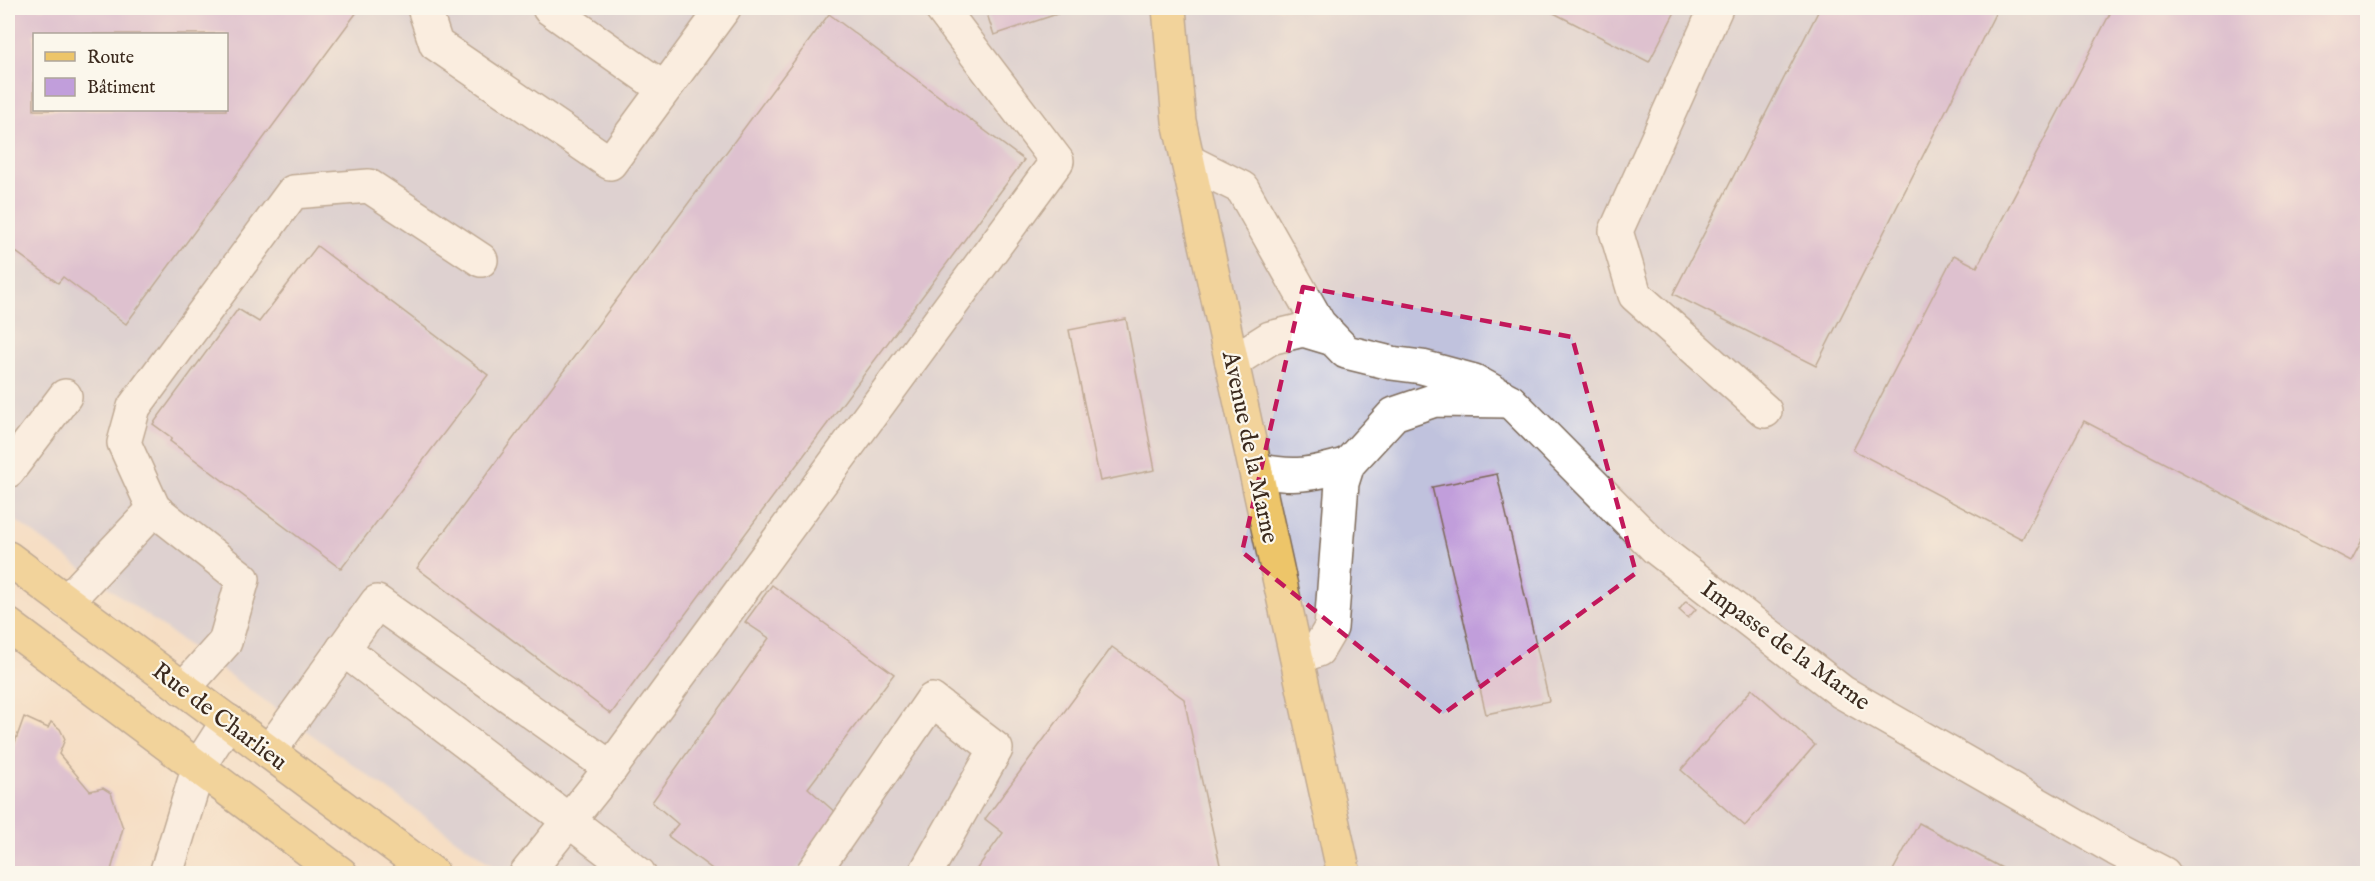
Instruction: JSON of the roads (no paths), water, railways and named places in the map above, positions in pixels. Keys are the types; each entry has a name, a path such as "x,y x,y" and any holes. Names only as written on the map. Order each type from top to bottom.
{"main road":[{"name":"Avenue de la Marne","path":"1169,10 1179,121 1344,873"},
{"name":"Rue de Charlieu","path":"8,558 433,873"},
{"path":"8,626 340,873"}],"street":[{"path":"424,8 436,45 610,163 724,8"},
{"path":"549,8 664,89"},
{"path":"526,873 611,768 1057,161 941,8"},
{"path":"1716,8 1616,231 1635,295 1765,411"},
{"name":"Impasse de la Marne","path":"1188,161 1242,188 1319,324 1346,352 1473,381 1510,401 1656,548 1842,692 2116,849 2163,873"},
{"path":"183,688 225,642 243,579 154,509 124,442 134,407 293,192 369,186 481,260"},
{"name":"Impasse de la Marne","path":"1232,362 1270,338 1303,330 1333,339"},
{"path":"8,471 65,396"},
{"path":"1297,657 1318,650 1331,628 1342,483 1348,464 1394,414 1435,400 1510,401"},
{"path":"1256,470 1273,474 1312,475 1348,464"},
{"path":"66,602 154,509"},
{"path":"269,752 377,602 611,768"},
{"path":"343,649 639,873"},
{"path":"812,873 932,700 996,749 925,873"},
{"path":"166,873 199,766 228,721"}]}
